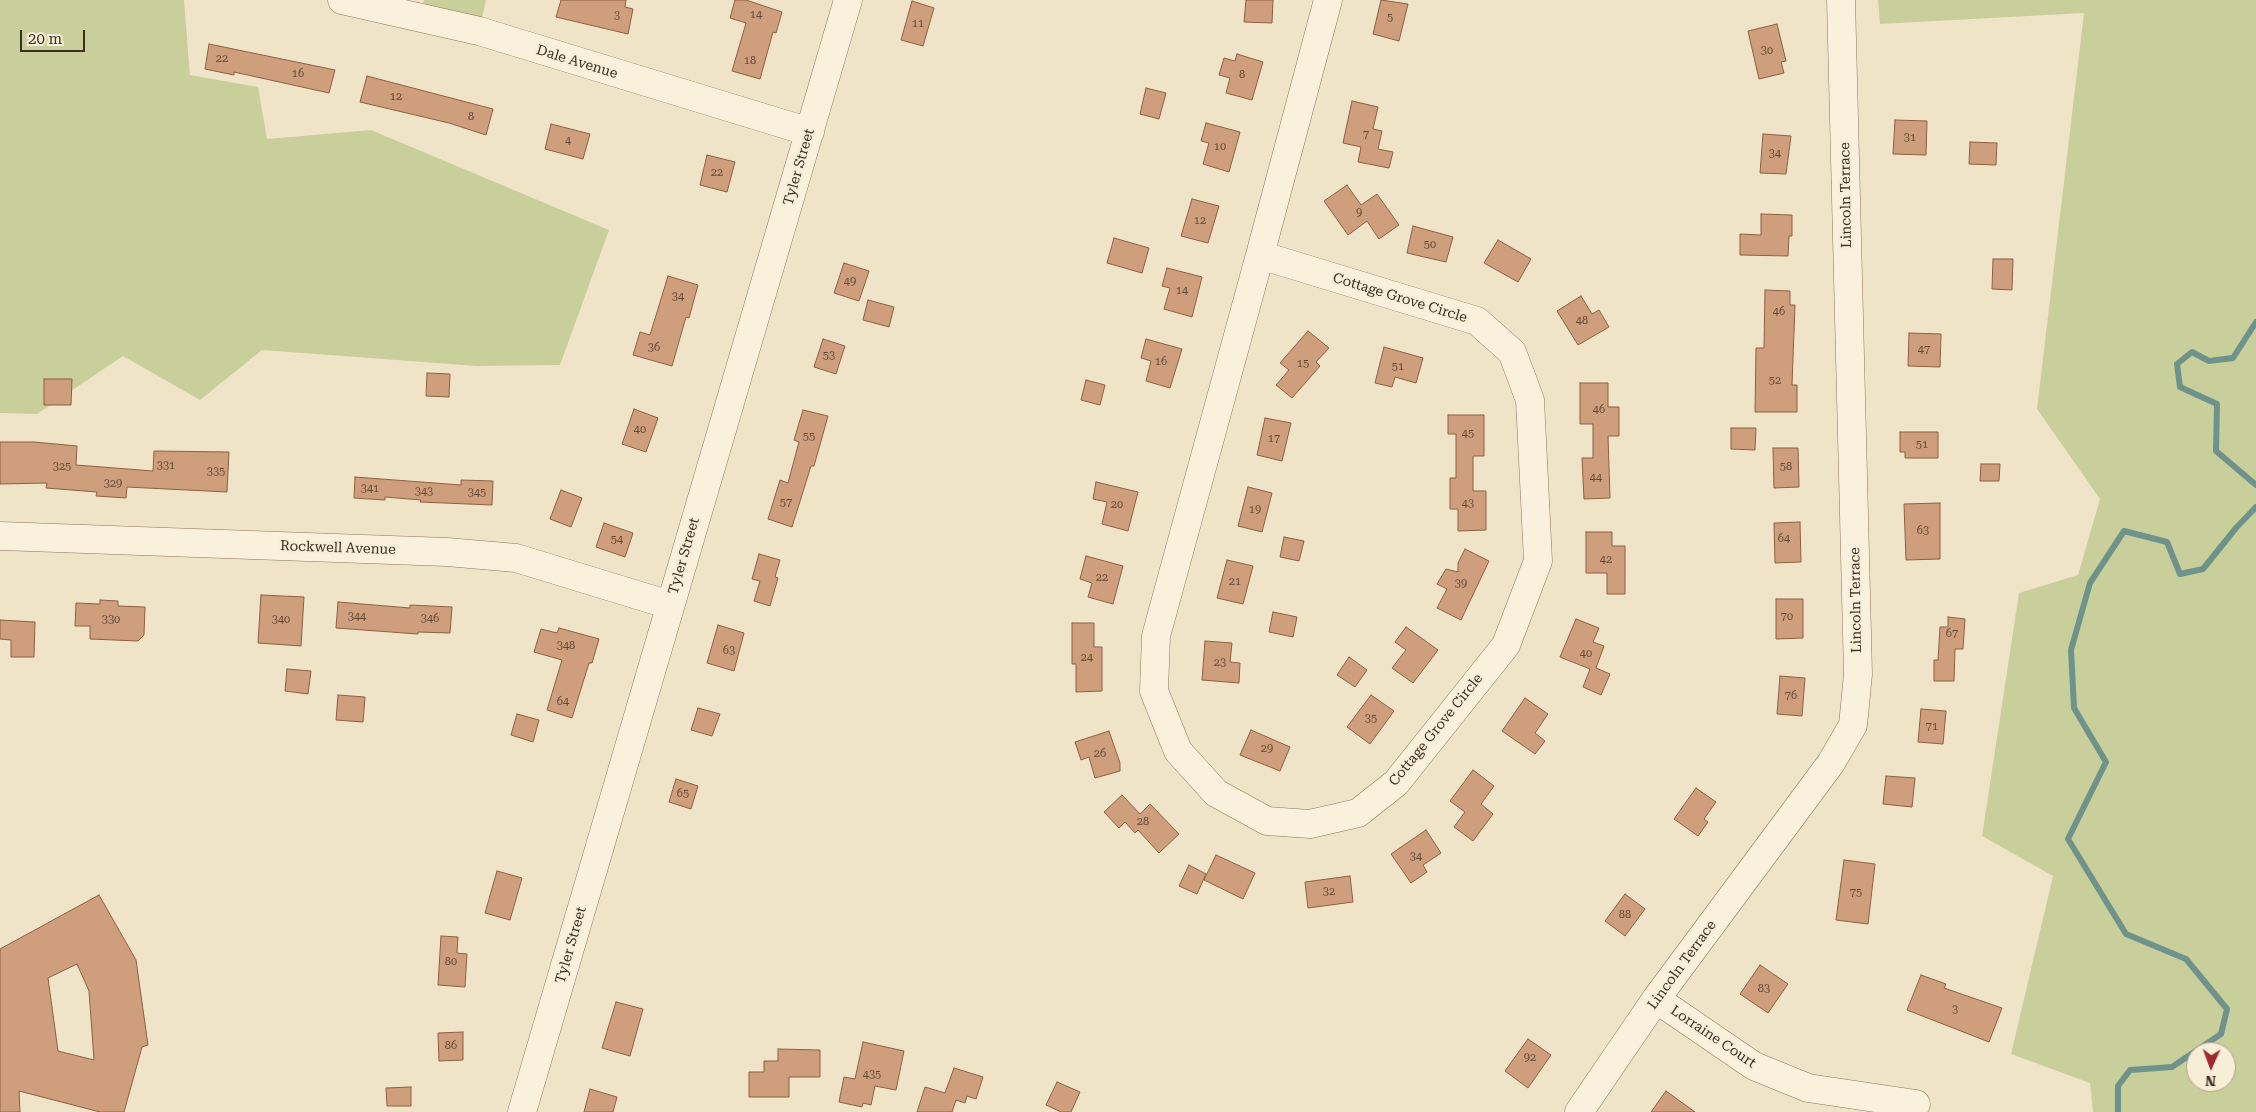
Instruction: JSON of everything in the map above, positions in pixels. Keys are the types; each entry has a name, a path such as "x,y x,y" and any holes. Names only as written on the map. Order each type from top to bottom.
{"street":[{"name":"Dale Avenue","path":"342,0 479,31 810,132"},
{"name":"Tyler Street","path":"522,1112 848,0"},
{"name":"Cottage Grove Circle","path":"1260,255 1477,321 1512,352 1530,400 1538,561 1506,645 1396,783 1358,813 1310,824 1267,821 1216,794 1178,751 1154,691 1156,636 1328,0"},
{"name":"Lincoln Terrace","path":"1579,1112 1656,999 1831,763 1853,725 1858,674 1841,0"},
{"name":"Rockwell Avenue","path":"0,536 447,552 516,558 670,605"},
{"name":"Lorraine Court","path":"1656,999 1754,1066 1808,1088 1916,1104"}],"green space":[{"path":"0,0 184,0 190,75 258,87 267,139 371,130 609,230 560,365 477,366 262,350 200,400 123,356 37,414 0,413"},
{"path":"424,0 486,0 479,31 421,18"},
{"path":"1878,0 2256,0 2256,1112 2093,1112 2090,1083 2011,1054 2053,876 1982,836 2019,593 2078,575 2100,499 2037,409 2084,13 1880,24"}],"building":[{"path":"561,0 626,0 625,7 633,9 628,34 556,17"},
{"path":"735,0 746,0 782,12 776,33 773,32 760,79 732,71 746,23 730,18"},
{"path":"1246,0 1273,0 1272,23 1244,22"},
{"path":"1381,0 1408,4 1399,41 1373,34"},
{"path":"912,1 934,8 923,46 901,40"},
{"path":"1777,24 1786,61 1781,62 1784,73 1759,79 1748,31"},
{"path":"209,44 335,70 329,93 234,72 234,75 205,69"},
{"path":"1237,54 1263,62 1252,100 1226,93 1230,78 1219,75 1224,58 1235,61"},
{"path":"367,76 493,109 486,135 449,123 360,102"},
{"path":"1146,88 1166,93 1159,119 1140,114"},
{"path":"1352,101 1378,107 1373,129 1382,131 1378,149 1393,152 1389,168 1358,162 1361,147 1343,143"},
{"path":"1895,120 1927,121 1926,155 1893,154"},
{"path":"1206,123 1240,132 1229,172 1203,164 1209,143 1201,141"},
{"path":"551,124 590,134 583,159 545,149"},
{"path":"1763,134 1791,136 1786,174 1760,173"},
{"path":"1970,142 1997,143 1996,165 1969,164"},
{"path":"707,155 735,162 727,192 700,185"},
{"path":"1347,185 1361,205 1377,194 1399,225 1379,239 1367,221 1348,235 1324,201"},
{"path":"1192,199 1219,206 1208,243 1181,236"},
{"path":"1761,214 1792,215 1792,236 1789,236 1788,256 1740,255 1740,234 1761,235"},
{"path":"1413,226 1453,237 1446,262 1407,253"},
{"path":"1114,238 1149,248 1142,273 1107,263"},
{"path":"1498,240 1531,259 1518,282 1484,263"},
{"path":"1993,259 2013,259 2012,290 1992,289"},
{"path":"844,263 869,271 859,301 834,293"},
{"path":"1167,268 1202,277 1192,317 1164,309 1170,288 1162,286"},
{"path":"668,276 698,285 689,318 686,317 672,366 633,355 640,332 650,335"},
{"path":"1765,290 1790,291 1790,305 1795,305 1792,385 1797,385 1797,412 1755,412 1756,348 1764,348"},
{"path":"1581,296 1592,314 1599,310 1609,327 1578,345 1557,311"},
{"path":"868,300 894,307 889,327 863,320"},
{"path":"1308,331 1329,348 1316,362 1320,366 1292,398 1276,385 1289,370 1280,363"},
{"path":"1909,333 1941,334 1940,367 1908,366"},
{"path":"823,339 845,346 836,374 814,367"},
{"path":"1146,339 1182,349 1170,388 1146,381 1151,361 1141,358"},
{"path":"1384,347 1423,358 1416,383 1395,377 1392,387 1375,383"},
{"path":"427,373 450,374 449,397 426,396"},
{"path":"44,379 72,379 71,405 44,405"},
{"path":"1086,380 1105,385 1100,405 1081,400"},
{"path":"1580,383 1608,383 1608,407 1619,407 1619,436 1608,436 1610,498 1584,499 1582,458 1593,458 1593,424 1580,424"},
{"path":"634,409 658,418 646,452 622,444"},
{"path":"803,410 828,416 814,466 811,466 792,527 768,519 780,480 788,483 799,442 794,440"},
{"path":"1448,415 1484,415 1484,456 1473,456 1473,491 1486,491 1486,530 1458,531 1458,509 1450,509 1450,478 1456,478 1456,434 1448,434"},
{"path":"1265,418 1291,423 1282,461 1257,455"},
{"path":"1731,428 1756,428 1755,450 1731,449"},
{"path":"1900,432 1938,432 1938,458 1905,458 1905,452 1900,452"},
{"path":"0,442 34,442 77,446 76,465 153,471 154,451 229,452 227,492 127,487 126,498 96,496 97,492 46,488 47,483 0,484"},
{"path":"1773,448 1798,448 1799,487 1774,488"},
{"path":"1981,464 2000,464 1999,481 1980,481"},
{"path":"355,477 461,485 461,480 493,481 492,505 420,502 421,500 385,497 385,500 354,498"},
{"path":"1096,482 1138,492 1128,531 1102,524 1107,502 1093,499"},
{"path":"1248,487 1272,493 1262,532 1238,526"},
{"path":"561,490 582,498 571,527 550,519"},
{"path":"1940,503 1940,559 1906,560 1904,504"},
{"path":"1800,522 1801,562 1775,563 1774,523"},
{"path":"604,523 633,533 625,557 596,547"},
{"path":"1586,532 1612,532 1612,546 1625,546 1625,594 1607,594 1607,573 1586,573"},
{"path":"1284,537 1304,541 1299,561 1280,557"},
{"path":"1465,549 1489,561 1461,620 1437,608 1447,589 1437,584 1446,569 1458,572 1458,563"},
{"path":"759,554 780,560 775,577 778,578 770,606 754,601 760,581 752,579"},
{"path":"1086,556 1123,566 1113,604 1088,597 1092,583 1080,579"},
{"path":"1227,560 1253,566 1243,604 1217,598"},
{"path":"261,595 304,597 301,646 258,643"},
{"path":"1776,599 1803,599 1803,638 1776,639"},
{"path":"100,600 118,601 118,606 145,607 144,635 138,641 90,639 90,626 75,626 76,603 100,604"},
{"path":"338,602 410,608 410,605 452,607 450,633 418,632 418,634 336,628"},
{"path":"1273,612 1297,617 1293,637 1269,632"},
{"path":"1948,617 1965,619 1963,649 1955,649 1954,681 1934,681 1934,660 1938,660 1940,627 1948,627"},
{"path":"1576,619 1599,628 1593,642 1604,646 1596,668 1610,674 1601,695 1583,687 1590,669 1560,657"},
{"path":"0,620 35,622 34,657 11,657 11,640 0,639"},
{"path":"1072,623 1094,623 1094,647 1102,647 1102,691 1076,692 1076,664 1072,664"},
{"path":"718,625 744,633 734,671 707,663"},
{"path":"1406,627 1438,650 1413,683 1392,668 1406,650 1395,642"},
{"path":"559,628 599,639 592,663 589,663 572,718 547,710 562,660 534,652 541,629 557,633"},
{"path":"1205,641 1232,643 1230,662 1240,663 1239,683 1202,680"},
{"path":"1349,657 1367,670 1355,687 1337,675"},
{"path":"287,669 311,671 308,694 285,691"},
{"path":"1780,676 1805,678 1802,716 1777,714"},
{"path":"338,695 365,697 363,722 336,720"},
{"path":"1371,695 1394,711 1370,744 1347,727"},
{"path":"1525,698 1548,714 1535,733 1545,741 1535,754 1502,731"},
{"path":"698,708 720,714 712,736 691,730"},
{"path":"1921,709 1946,711 1943,744 1918,742"},
{"path":"517,714 539,720 533,742 511,735"},
{"path":"1251,730 1290,747 1280,771 1240,755"},
{"path":"1109,731 1120,763 1120,771 1095,778 1089,757 1081,760 1075,742"},
{"path":"1473,770 1494,786 1481,804 1493,814 1473,841 1454,827 1465,812 1450,801"},
{"path":"1886,776 1915,778 1912,807 1883,804"},
{"path":"676,779 698,786 691,809 669,802"},
{"path":"1696,788 1716,802 1704,819 1708,822 1698,836 1674,819"},
{"path":"1122,795 1140,814 1150,804 1179,834 1159,853 1138,830 1135,833 1125,822 1119,828 1104,812"},
{"path":"1426,830 1441,853 1423,865 1427,872 1411,883 1391,854"},
{"path":"1216,855 1255,873 1243,899 1204,880"},
{"path":"1844,860 1875,864 1868,924 1836,920"},
{"path":"1189,865 1206,874 1197,894 1179,886"},
{"path":"497,871 522,878 510,920 485,913"},
{"path":"1350,876 1353,902 1308,908 1305,882"},
{"path":"1625,894 1645,909 1625,936 1605,921"},
{"path":"99,895 136,960 148,1045 142,1047 124,1112 100,1112 19,1091 20,1112 0,1112 0,949","holes":["77,964 89,991 94,1060 58,1051 48,978"]},
{"path":"441,936 458,937 457,953 467,954 465,987 438,985"},
{"path":"1760,965 1788,984 1768,1013 1740,994"},
{"path":"1921,975 1946,984 1944,988 2002,1008 1989,1042 1907,1010"},
{"path":"616,1002 643,1009 630,1056 602,1048"},
{"path":"463,1032 463,1060 439,1061 438,1033"},
{"path":"1528,1039 1551,1055 1528,1088 1505,1071"},
{"path":"863,1042 904,1051 896,1090 875,1086 871,1105 863,1103 862,1107 839,1102 844,1077 855,1079"},
{"path":"778,1049 820,1050 820,1077 789,1077 789,1097 749,1097 749,1072 764,1072 764,1061 778,1061"},
{"path":"954,1068 983,1077 976,1099 967,1096 965,1103 956,1100 952,1112 917,1112 925,1087 945,1093"},
{"path":"1057,1082 1080,1092 1071,1112 1061,1112 1046,1105"},
{"path":"411,1087 411,1106 387,1106 386,1088"},
{"path":"590,1089 617,1097 613,1112 584,1112"},
{"path":"1666,1091 1695,1112 1651,1112"}],"waterway":[{"path":"2256,322 2233,358 2209,361 2192,352 2177,364 2180,387 2217,404 2216,451 2256,485"},
{"path":"2118,1112 2118,1086 2130,1070 2172,1067 2221,1034 2227,1009 2186,959 2126,934 2068,839 2106,762 2074,708 2071,650 2090,583 2124,531 2167,542 2180,574 2203,569 2236,528 2256,507"}]}
